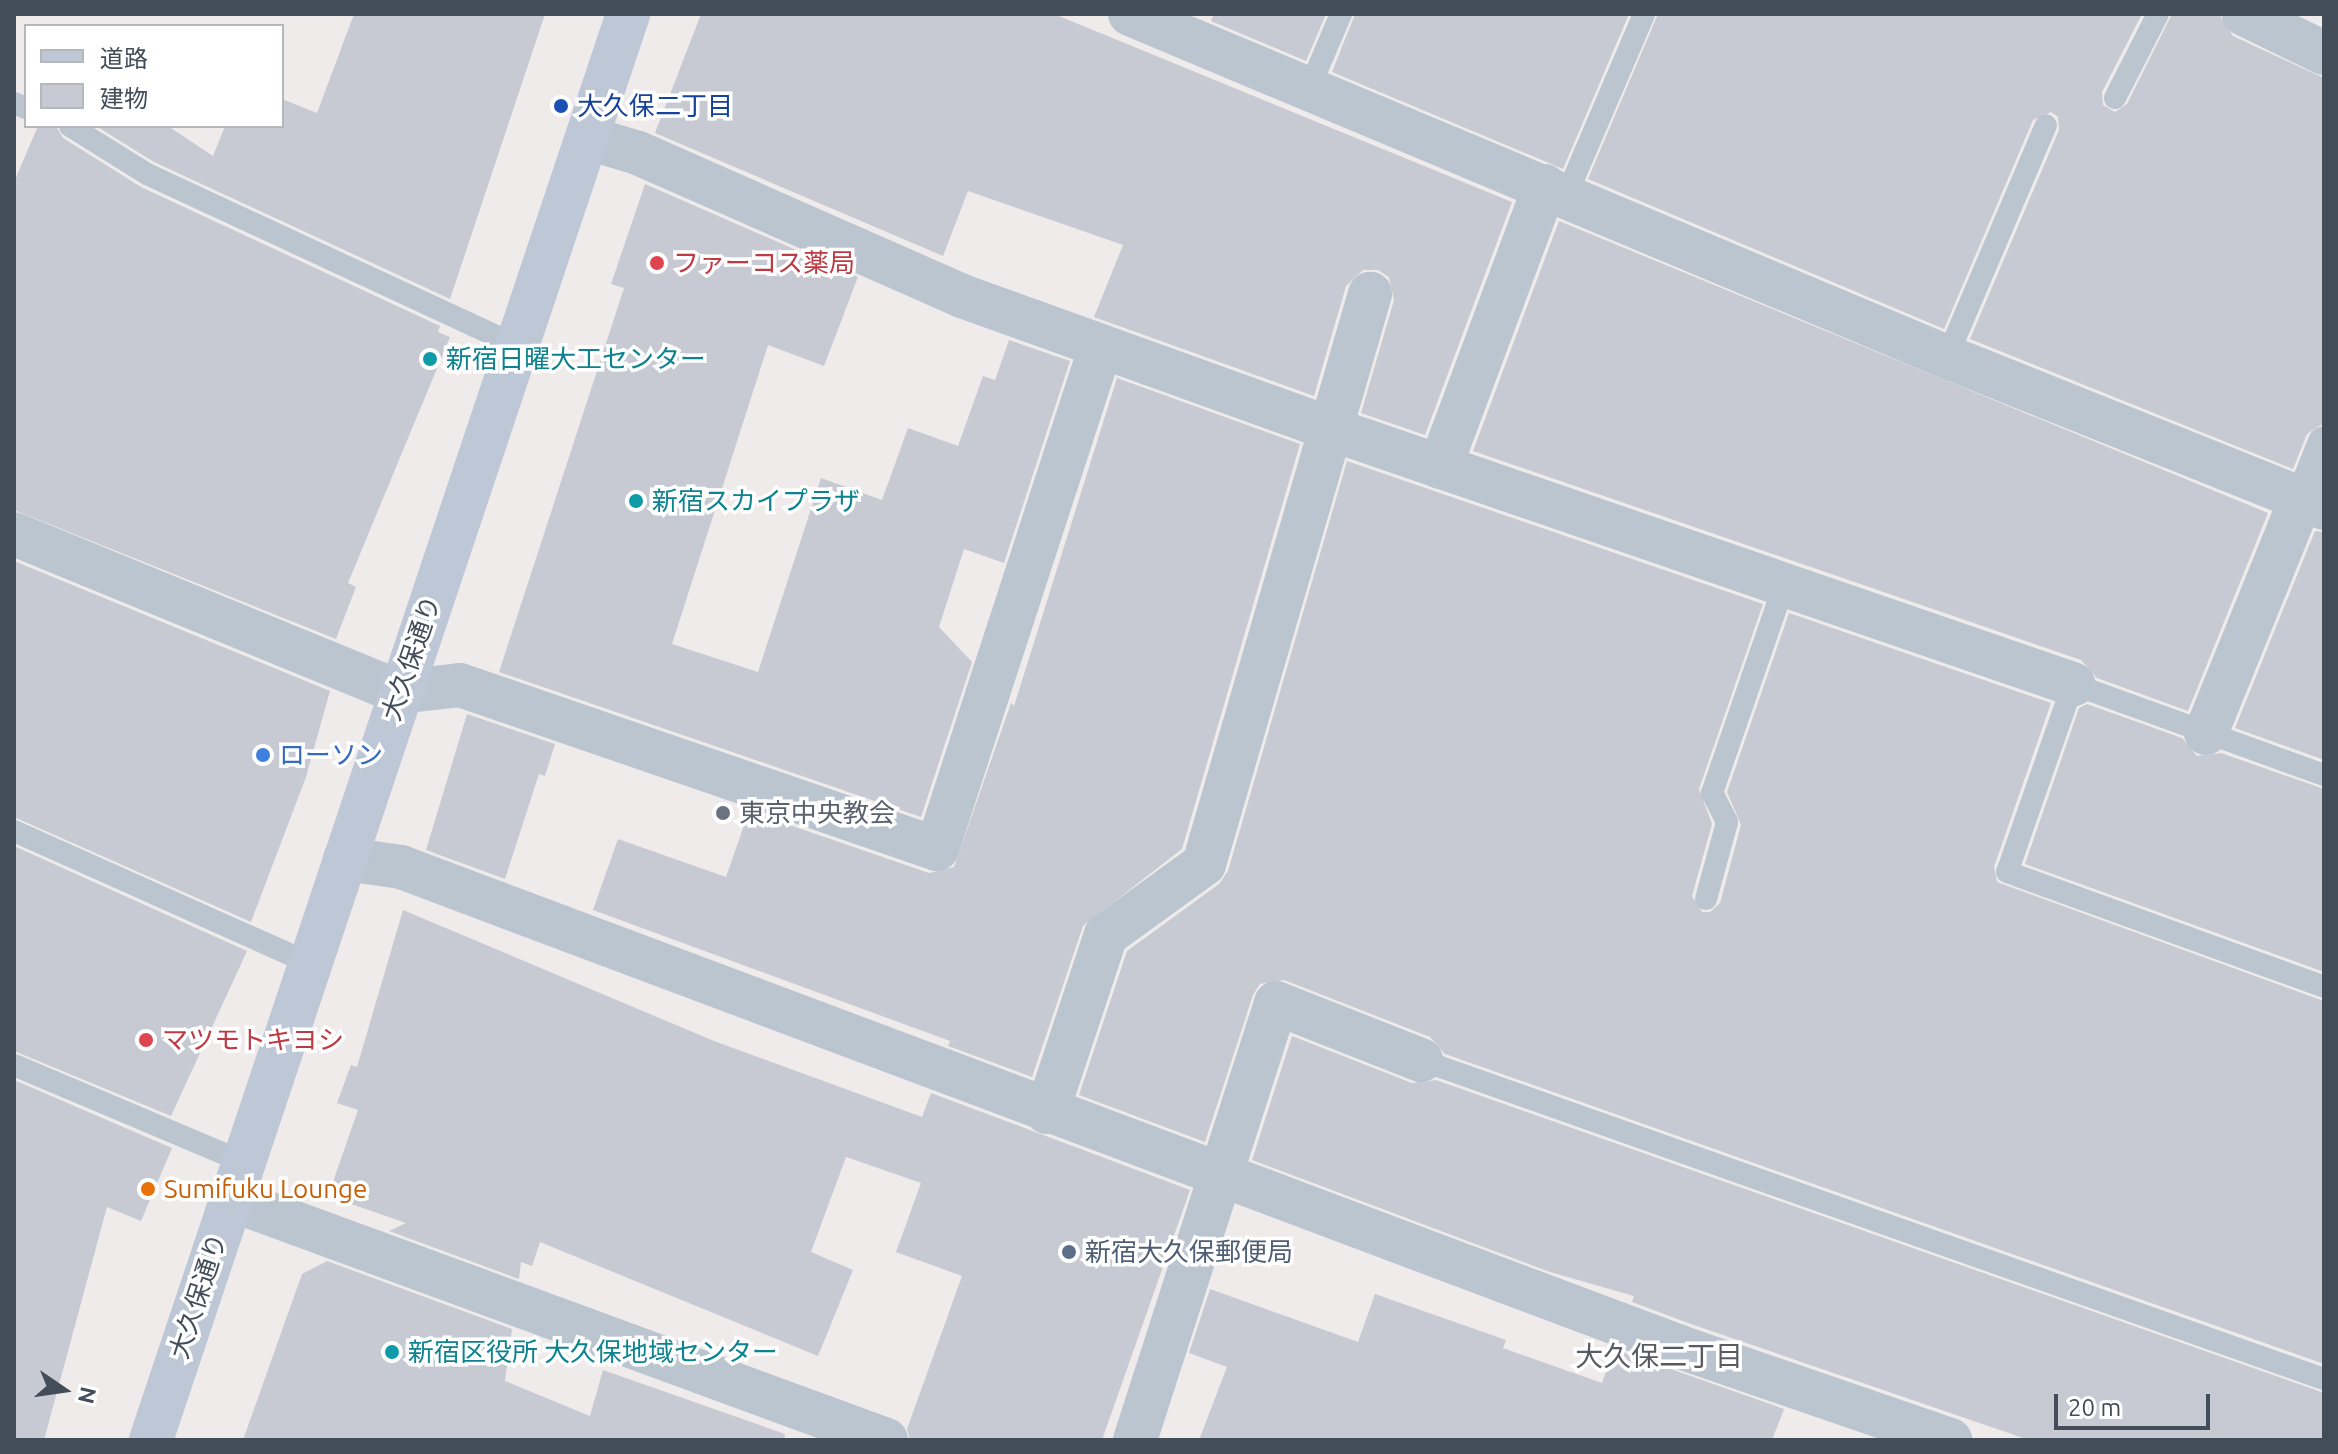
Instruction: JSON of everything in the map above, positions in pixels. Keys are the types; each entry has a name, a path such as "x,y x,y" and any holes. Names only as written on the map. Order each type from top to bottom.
{"main road":[{"name":"大久保通り","path":"151,1440 399,692 520,347 588,138 618,17"}],"street":[{"path":"1130,14 1556,190 1947,357 2313,503"},
{"path":"2244,14 2324,53"},
{"path":"588,138 638,153 962,296 1331,429 2073,684"},
{"path":"1440,467 1556,190"},
{"path":"1047,1112 1106,935 1204,864 1370,294"},
{"path":"14,534 399,692 460,685 937,849 1101,346"},
{"path":"2206,733 2313,503 2324,442"},
{"path":"345,859 401,867 1680,1347 1950,1440"},
{"path":"1135,1440 1276,1003 1421,1060"},
{"path":"237,1180 886,1440"}],"lane":[{"path":"1309,89 1341,14"},
{"path":"1556,190 1644,14"},
{"path":"2115,98 2158,14"},
{"path":"1947,357 2046,125"},
{"path":"73,128 147,174 520,347"},
{"path":"1706,899 1727,822 1712,793 1784,585"},
{"path":"2324,775 2073,684 2007,872 2324,987"},
{"path":"14,831 309,963"},
{"path":"1421,1060 2324,1379"},
{"path":"14,1065 237,1180"}],"building":[{"path":"354,14 545,14 450,299 154,162 99,128 171,128 213,156 224,128 284,128 284,100 317,113"},
{"path":"701,14 1054,14 1512,202 1425,435 1361,413 1394,300 1389,277 1378,270 1363,270 1346,286 1314,396 1094,317 1123,245 968,191 943,256 655,133"},
{"path":"1214,14 1326,14 1306,61 1211,21"},
{"path":"1355,14 1629,14 1563,169 1332,72"},
{"path":"1658,14 2142,14 2102,92 2103,105 2115,112 2127,104 2172,14 2219,14 2233,36 2324,78 2324,423 2307,434 2293,469 1970,339 2059,130 2058,117 2051,112 2033,120 1944,329 1588,179"},
{"path":"37,128 57,128 63,138 141,187 440,326 438,332 450,337 348,583 356,587 336,639 14,510 14,182"},
{"path":"645,184 858,277 824,366 768,345 672,644 758,672 821,478 882,500 908,428 958,446 983,376 995,380 1009,340 1070,361 1004,563 964,549 939,627 972,662 921,817 499,672 624,288 611,284"},
{"path":"1559,221 2268,513 2188,711 2097,678 2081,660 1473,451"},
{"path":"1117,378 1300,444 1182,849 1083,926 1032,1077 948,1046 950,1041 593,910 618,839 726,877 749,811 929,873 954,867 1011,703 1014,706"},
{"path":"1347,461 1763,604 1699,789 1712,824 1692,896 1702,912 1710,912 1720,903 1741,825 1727,792 1789,613 2051,703 1994,867 1997,882 2324,1001 2324,1364 1445,1054 1430,1037 1284,980 1260,984 1253,995 1205,1142 1079,1095 1127,951 1219,884 1228,871"},
{"path":"2315,531 2324,532 2324,760 2235,728"},
{"path":"14,561 330,691 306,777 251,922 14,817"},
{"path":"2087,704 2182,738 2197,756 2221,753 2324,789 2324,972 2025,864 2079,708"},
{"path":"467,714 555,744 545,776 539,774 505,879 426,850"},
{"path":"14,846 247,951 171,1116 14,1051"},
{"path":"403,910 714,1041 922,1117 931,1093 1190,1190 1102,1440 910,1440 907,1429 962,1276 896,1252 921,1183 846,1157 811,1252 853,1270 818,1356 540,1242 532,1266 521,1262 519,1279 389,1231 406,1223 328,1196 358,1110 337,1103 351,1065 357,1067"},
{"path":"1292,1036 1412,1083 1436,1080 2324,1393 2324,1440 2029,1440 1688,1323 1632,1302 1634,1296 1550,1272 1252,1160"},
{"path":"14,1080 172,1148 141,1221 107,1207 44,1440 14,1440"},
{"name":"新宿区役所 大久保地域センター","path":"327,1261 512,1329 505,1381 590,1416 603,1370 785,1434 784,1440 243,1440 302,1274"},
{"path":"1210,1289 1358,1342 1375,1294 1506,1340 1503,1348 1602,1383 1614,1349 1784,1409 1772,1440 1199,1440 1227,1367 1189,1353"}],"place":[{"name":"大久保二丁目","path":"561,106"},
{"name":"ファーコス薬局","path":"657,263"},
{"name":"新宿日曜大工センター","path":"430,359"},
{"name":"新宿スカイプラザ","path":"636,501"},
{"name":"ローソン","path":"263,755"},
{"name":"東京中央教会","path":"723,813"},
{"name":"マツモトキヨシ","path":"146,1040"},
{"name":"Sumifuku Lounge","path":"148,1189"},
{"name":"新宿大久保郵便局","path":"1069,1252"},
{"name":"新宿区役所 大久保地域センター","path":"392,1352"}],"district":[{"name":"大久保二丁目","path":"1659,1356"}]}
